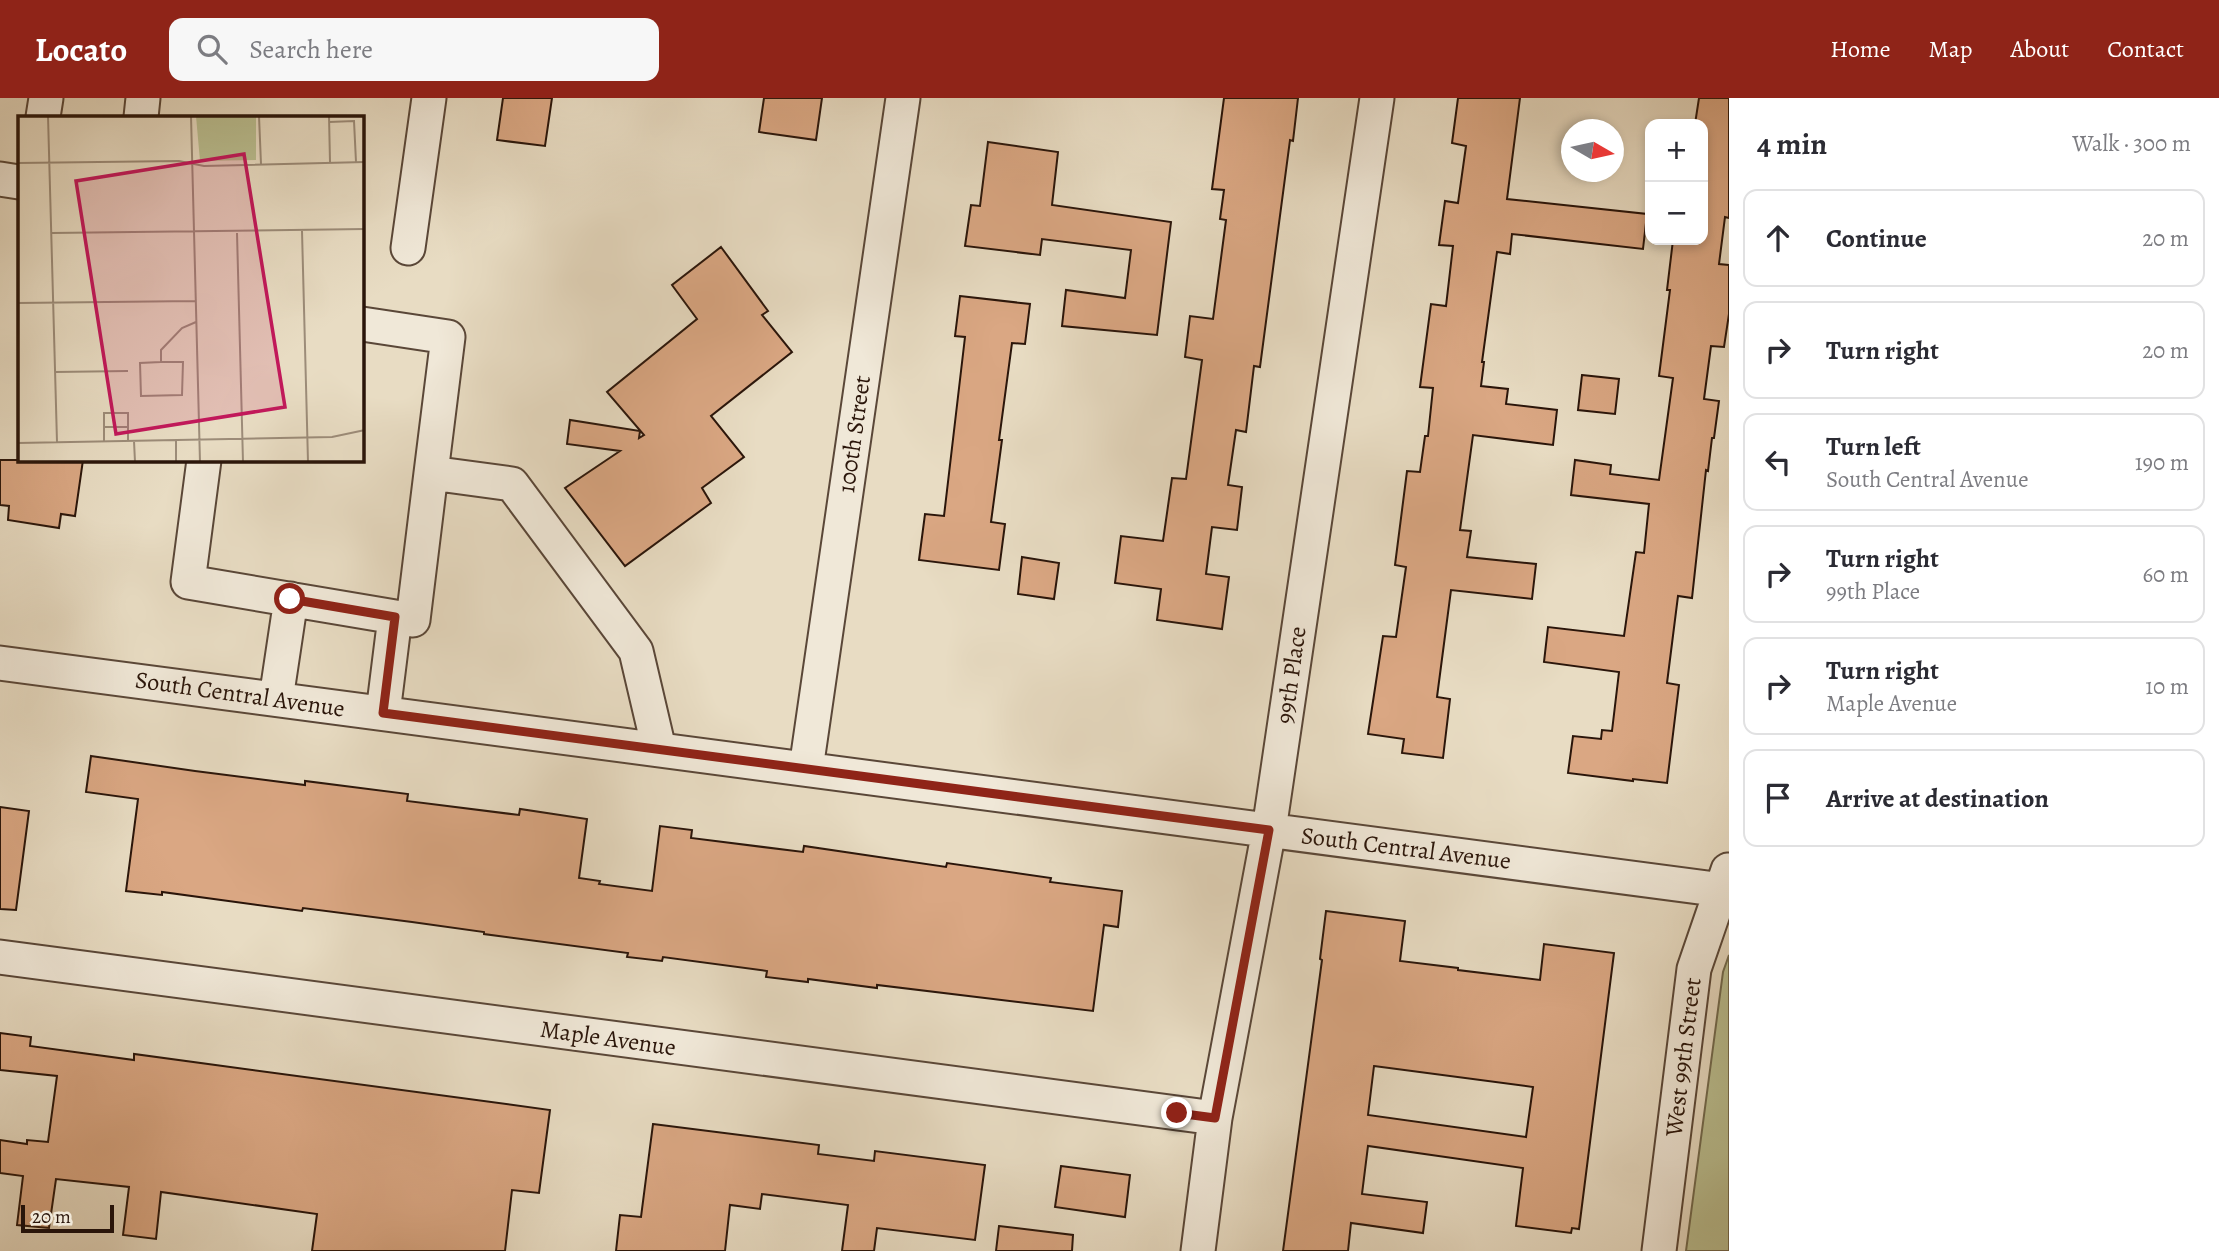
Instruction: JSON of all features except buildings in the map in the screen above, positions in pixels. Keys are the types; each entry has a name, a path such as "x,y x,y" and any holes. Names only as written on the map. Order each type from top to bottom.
{"street":[{"path":"43,116 46,98"},
{"path":"141,116 144,98"},
{"path":"408,248 429,98"},
{"name":"100th Street","path":"806,769 903,98"},
{"name":"99th Place","path":"1198,1251 1215,1118 1269,830 1377,98"},
{"path":"0,179 18,182"},
{"path":"204,462 188,582 412,620 448,337 364,324"},
{"path":"431,473 512,484 636,651 659,750"},
{"path":"276,699 290,599"},
{"path":"383,713 395,617"},
{"name":"South Central Avenue","path":"0,663 1269,830 1726,882"},
{"name":"West 99th Street","path":"1658,1251 1694,969 1726,882"},
{"name":"Maple Avenue","path":"0,957 1215,1118"}],"green space":[{"path":"1729,955 1729,1251 1686,1251 1723,972"}],"route":[{"path":"290,599 395,617 383,713 1269,830 1215,1118 1177,1113"}]}
